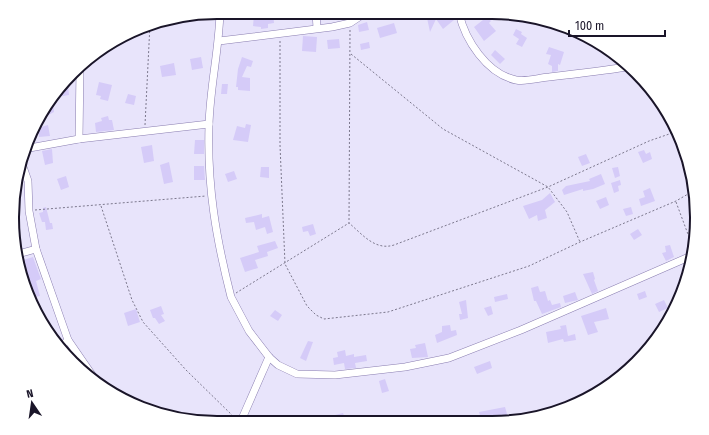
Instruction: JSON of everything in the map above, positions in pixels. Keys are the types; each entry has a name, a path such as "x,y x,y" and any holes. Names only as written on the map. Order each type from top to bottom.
{"street":[{"path":"220,19 220,41 211,93 209,124 211,196 214,222 231,297 249,331 269,357 289,371 313,376 360,373 405,367 449,358 521,330 685,258"},
{"path":"316,19 317,28"},
{"path":"220,41 350,23 356,19"},
{"path":"460,19 481,58 494,68 515,80 582,75 622,68"},
{"path":"79,139 80,74"},
{"path":"32,148 79,139 209,124"},
{"path":"25,171 28,180 29,210 36,249 68,340 87,367"},
{"path":"22,253 36,249"},
{"path":"64,343 68,340"},
{"path":"243,416 269,357"}],"path":[{"path":"349,223 350,23"},
{"path":"145,131 150,31"},
{"path":"280,32 280,146 285,264 307,306 316,315 324,319 388,312 529,266 580,242 676,201 688,194"},
{"path":"351,53 443,129 548,186 567,212 580,242"},
{"path":"349,223 372,242 383,247 388,247 548,186 649,141 671,133"},
{"path":"29,210 101,206 211,196"},
{"path":"676,201 689,237"},
{"path":"101,206 132,300 143,322 186,370 234,416"},
{"path":"231,297 349,223"}],"building":[{"path":"254,19 274,19 274,23 268,24 268,28 261,29 261,27 253,26"},
{"path":"427,19 436,19 430,32"},
{"path":"436,19 453,19 454,20 443,29"},
{"path":"482,19 489,19 491,21 489,23 496,31 484,41 474,27 483,20"},
{"path":"367,22 369,30 359,32 358,25"},
{"path":"394,23 397,33 380,38 377,28"},
{"path":"516,29 522,32 521,34 527,38 522,47 516,44 519,39 513,35"},
{"path":"303,36 317,37 316,52 302,51"},
{"path":"339,39 340,48 328,49 327,40"},
{"path":"369,42 370,48 361,50 360,44"},
{"path":"549,47 564,52 560,65 558,64 558,71 552,72 552,66 548,64 551,55 546,54"},
{"path":"495,50 505,59 500,64 491,55"},
{"path":"201,57 203,68 192,70 190,59"},
{"path":"242,57 253,61 251,67 247,66 242,77 250,78 250,91 238,90 238,87 236,87 238,69"},
{"path":"174,63 176,75 162,77 160,66"},
{"path":"99,82 112,85 108,101 100,99 101,96 96,95"},
{"path":"222,84 228,84 227,94 221,94"},
{"path":"68,87 69,95 60,97"},
{"path":"128,94 136,96 134,105 125,103"},
{"path":"53,106 54,112 47,116"},
{"path":"108,116 109,120 112,120 114,130 96,132 95,123 102,121 101,118"},
{"path":"246,124 251,125 248,142 233,140 237,126 245,128"},
{"path":"48,125 50,136 39,137 39,134 37,134 41,127"},
{"path":"195,140 204,140 204,154 194,154"},
{"path":"152,145 154,161 144,163 141,147"},
{"path":"52,149 53,163 45,165 42,151"},
{"path":"644,150 646,154 650,152 652,159 643,163 638,152"},
{"path":"586,154 590,163 582,166 578,157"},
{"path":"169,162 173,182 164,184 160,165"},
{"path":"194,166 204,166 205,180 194,180"},
{"path":"261,167 269,167 269,178 260,177"},
{"path":"618,167 620,176 615,178 612,168"},
{"path":"234,171 237,179 228,182 225,174"},
{"path":"601,174 605,184 593,189 583,191 583,189 564,195 562,190 566,186 590,181 589,179"},
{"path":"66,176 69,187 61,190 57,179"},
{"path":"620,180 621,185 618,186 619,191 614,193 611,183"},
{"path":"650,188 655,201 641,206 639,199 645,197 643,191"},
{"path":"550,193 555,202 545,210 547,218 538,221 537,215 529,219 523,206 542,200"},
{"path":"606,197 609,205 600,209 596,201"},
{"path":"46,207 53,229 46,230 45,222 42,222 39,213 43,212 43,208"},
{"path":"631,207 633,214 626,216 623,209"},
{"path":"262,214 262,218 269,216 273,232 267,234 265,227 256,230 254,222 246,223 245,218"},
{"path":"313,224 316,234 310,236 308,231 303,232 302,227"},
{"path":"638,229 642,235 634,240 630,234"},
{"path":"275,241 278,248 267,252 268,256 255,260 258,268 245,272 240,258 259,252 257,246"},
{"path":"670,245 674,257 666,261 662,253 666,252 665,246"},
{"path":"33,257 41,279 36,281 40,296 36,297 24,260"},
{"path":"593,272 598,291 592,294 583,274"},
{"path":"538,286 540,292 545,291 548,301 550,300 552,305 560,303 561,307 542,314 536,301 534,301 531,288"},
{"path":"645,291 647,297 639,300 637,294"},
{"path":"575,292 578,300 565,303 563,296"},
{"path":"507,294 508,299 495,302 494,297"},
{"path":"466,300 468,318 460,320 459,314 462,314 459,302"},
{"path":"664,300 668,308 659,312 655,304"},
{"path":"161,306 164,314 161,315 165,321 159,324 155,318 153,318 150,310"},
{"path":"491,306 493,314 488,316 484,308"},
{"path":"606,308 609,319 594,322 598,332 588,335 581,316"},
{"path":"136,309 140,322 128,326 124,313"},
{"path":"275,310 282,315 278,321 270,316"},
{"path":"450,325 451,331 456,330 457,335 437,343 435,335 442,332 442,326"},
{"path":"566,325 568,336 575,334 576,340 564,342 563,339 548,343 546,332 561,329 560,326"},
{"path":"308,341 313,342 306,361 300,358"},
{"path":"425,343 428,357 412,358 410,349 416,348 415,345"},
{"path":"345,350 346,356 354,354 354,357 366,355 367,361 355,363 356,368 345,369 344,363 334,365 333,358 338,357 337,352"},
{"path":"490,361 492,368 477,374 474,367"},
{"path":"385,379 389,391 382,393 379,381"},
{"path":"505,407 507,415 480,416 479,412"},
{"path":"343,413 344,416 335,416"}]}
